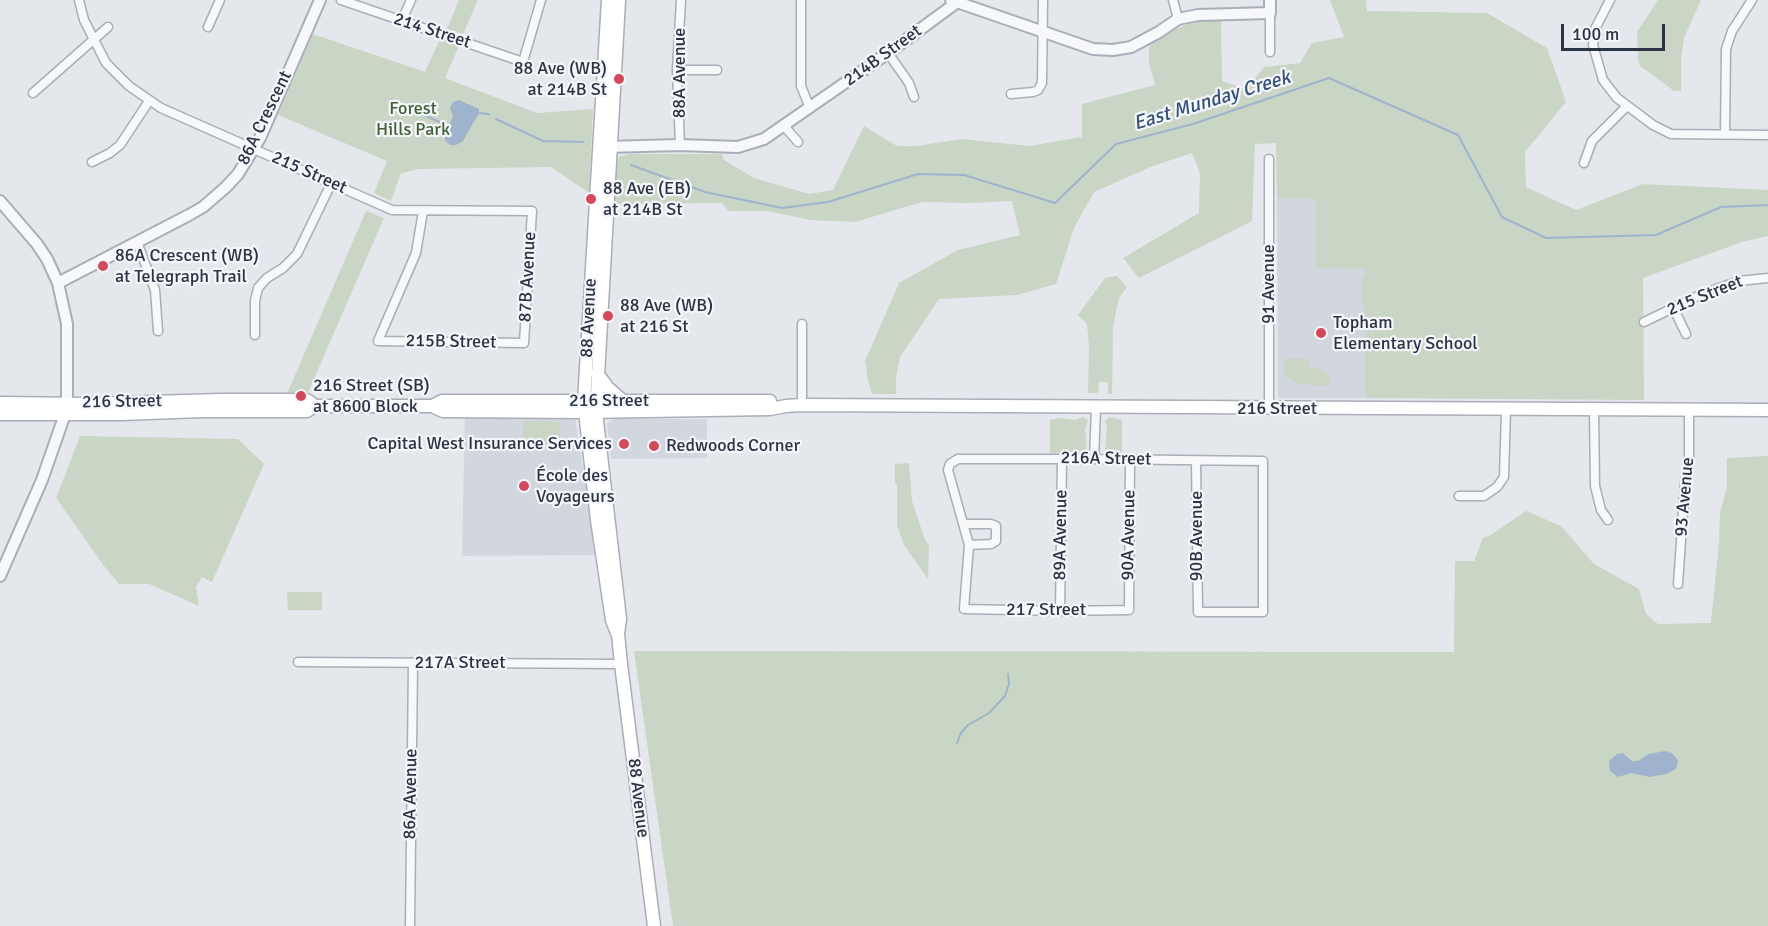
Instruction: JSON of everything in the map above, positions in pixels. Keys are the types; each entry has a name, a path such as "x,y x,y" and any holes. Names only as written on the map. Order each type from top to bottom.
{"main road":[{"name":"88 Avenue","path":"590,407 597,373 608,0"},
{"name":"88 Avenue","path":"620,0 604,147 590,407 620,619 618,634 621,664 654,926"},
{"path":"597,373 622,401"},
{"name":"216 Street","path":"0,403 66,409 307,411 315,406 432,406 442,401 590,407 770,409 786,405 802,405 1768,410"},
{"name":"216 Street","path":"590,407 622,401 771,401 786,405"},
{"name":"216 Street","path":"0,414 66,409"}],"street":[{"name":"215 Street","path":"79,0 84,20 101,55 115,74 149,101 392,210 532,211"},
{"path":"208,27 219,0"},
{"name":"86A Crescent","path":"58,283 189,215 216,196 238,174 254,149 320,0"},
{"name":"214 Street","path":"341,0 523,62 541,0"},
{"path":"401,22 411,0"},
{"name":"88A Avenue","path":"680,145 677,70 681,0"},
{"path":"801,0 801,86 810,108"},
{"path":"1011,94 1029,93 1041,87 1043,0"},
{"path":"1173,0 1178,19"},
{"path":"1270,0 1270,52"},
{"path":"1610,0 1595,29 1593,45 1603,80 1617,98 1653,125 1671,134 1768,135"},
{"path":"1725,135 1726,49 1732,31 1752,0"},
{"name":"214B Street","path":"604,147 680,145 738,147 764,139 888,53 953,1 1093,49 1113,50 1131,47 1178,19 1198,15 1270,13"},
{"path":"33,93 108,27"},
{"path":"888,53 909,83 914,97"},
{"path":"677,70 717,70"},
{"path":"92,162 120,145 149,101"},
{"path":"1584,163 1592,141 1627,106"},
{"path":"784,126 798,142"},
{"name":"91 Avenue","path":"1269,159 1269,409"},
{"path":"255,335 255,300 258,288 297,254 331,184"},
{"path":"0,201 37,244 58,283 67,324 66,409 42,480 0,576"},
{"name":"215B Street","path":"423,211 416,252 378,341 524,343"},
{"name":"87B Avenue","path":"524,343 532,211"},
{"path":"137,242 155,290 158,331"},
{"name":"215 Street","path":"1644,322 1673,307 1738,281 1768,278"},
{"path":"1673,307 1686,334"},
{"path":"802,324 802,405"},
{"path":"1094,459 1096,408"},
{"path":"1459,496 1484,496 1497,487 1504,477 1506,410"},
{"path":"1594,410 1595,486 1602,510 1608,520"},
{"name":"93 Avenue","path":"1678,584 1685,483 1689,460 1689,410"},
{"name":"216A Street","path":"964,524 948,470 950,464 958,459 1263,461 1263,612"},
{"name":"89A Avenue","path":"1060,611 1062,459"},
{"name":"90A Avenue","path":"1129,610 1130,460"},
{"name":"90B Avenue","path":"1197,460 1198,612 1263,612"},
{"path":"964,524 996,526 996,541 991,544 969,545 964,524"},
{"name":"217 Street","path":"969,545 964,609 1129,610"},
{"name":"217A Street","path":"298,662 621,664"},
{"name":"86A Avenue","path":"410,926 413,663"}],"shaded area":[{"name":"Topham Elementary School","path":"1277,198 1316,198 1365,268 1365,398 1278,398"},
{"name":"École des Voyageurs","path":"465,414 575,416 596,555 462,556"},
{"path":"614,419 707,419 707,458 611,459 607,424"}],"green space":[{"path":"459,0 478,0 463,34 447,29"},
{"path":"1330,0 1366,0 1367,11 1487,13 1547,48 1566,102 1525,152 1526,187 1576,210 1643,184 1768,190 1768,236 1742,242 1643,278 1644,400 1365,398 1365,306 1362,305 1364,269 1316,268 1316,199 1277,198 1276,143 1255,144 1252,221 1139,278 1123,258 1199,213 1200,173 1192,153 1153,166 1094,192 1074,228 1056,284 1017,295 939,299 900,357 896,377 896,394 872,394 865,361 899,283 958,250 1020,235 1012,201 922,202 855,222 811,220 767,211 729,211 721,203 614,204 617,161 619,157 629,154 722,154 724,160 754,178 809,194 833,190 864,126 897,146 917,146 961,139 1030,146 1082,137 1082,104 1155,85 1149,63 1149,45 1167,33 1192,22 1221,19 1222,81 1246,89 1264,67 1300,63 1312,43 1344,37"},
{"path":"1658,0 1701,0 1684,38 1681,91 1674,91 1640,66 1638,59 1637,32"},
{"name":"Forest Hills Park","path":"313,34 425,72 440,39 459,46 445,78 537,113 593,109 589,193 551,167 419,169 401,173 391,201 374,193 387,161 278,115"},
{"path":"366,211 384,218 306,397 286,396"},
{"path":"1117,276 1127,287 1119,298 1113,326 1112,394 1108,394 1108,382 1099,382 1098,393 1088,393 1087,324 1078,315 1105,278"},
{"path":"1285,359 1309,359 1310,368 1317,368 1329,374 1329,386 1299,384 1284,376"},
{"path":"1083,417 1088,420 1085,429 1087,451 1050,453 1050,420 1061,418 1075,420"},
{"path":"1110,417 1122,420 1122,453 1108,453 1105,450 1107,428 1105,421"},
{"path":"523,421 560,422 560,445 523,444"},
{"path":"80,436 238,439 264,464 212,582 202,577 196,587 199,606 149,584 119,584 56,498"},
{"path":"1768,456 1768,926 673,926 634,651 1454,652 1455,561 1474,561 1483,538 1526,511 1561,526 1594,564 1639,589 1646,614 1658,624 1711,623 1720,513 1727,487 1727,458"},
{"path":"909,463 912,501 925,540 929,545 928,579 904,545 897,525 895,464"},
{"path":"287,592 322,592 322,610 288,610"}],"water":[{"path":"459,100 479,109 479,113 463,141 450,145 445,140 445,133 453,117 450,108 453,102"},
{"path":"1665,751 1672,753 1678,760 1676,769 1666,774 1650,777 1631,773 1618,777 1610,771 1609,761 1617,754 1623,753 1632,761 1638,761 1649,754"}],"waterway":[{"name":"East Munday Creek","path":"631,165 705,192 782,208 828,202 918,174 964,175 1055,203 1116,144 1193,124 1329,78 1458,135 1502,217 1546,238 1656,235 1721,207 1768,205"},
{"path":"391,100 448,126"},
{"path":"479,113 489,114"},
{"path":"496,119 543,141 583,142"},
{"path":"957,743 961,733 968,725 989,713 1005,696 1009,684 1008,674"}],"place":[{"name":"88 Ave (WB) at 214B St","path":"619,79"},
{"name":"88 Ave (EB) at 214B St","path":"591,199"},
{"name":"86A Crescent (WB) at Telegraph Trail","path":"103,266"},
{"name":"88 Ave (WB) at 216 St","path":"608,316"},
{"name":"Topham Elementary School","path":"1321,333"},
{"name":"216 Street (SB) at 8600 Block","path":"301,396"},
{"name":"Capital West Insurance Services","path":"624,444"},
{"name":"Redwoods Corner","path":"654,446"},
{"name":"École des Voyageurs","path":"524,486"}]}
